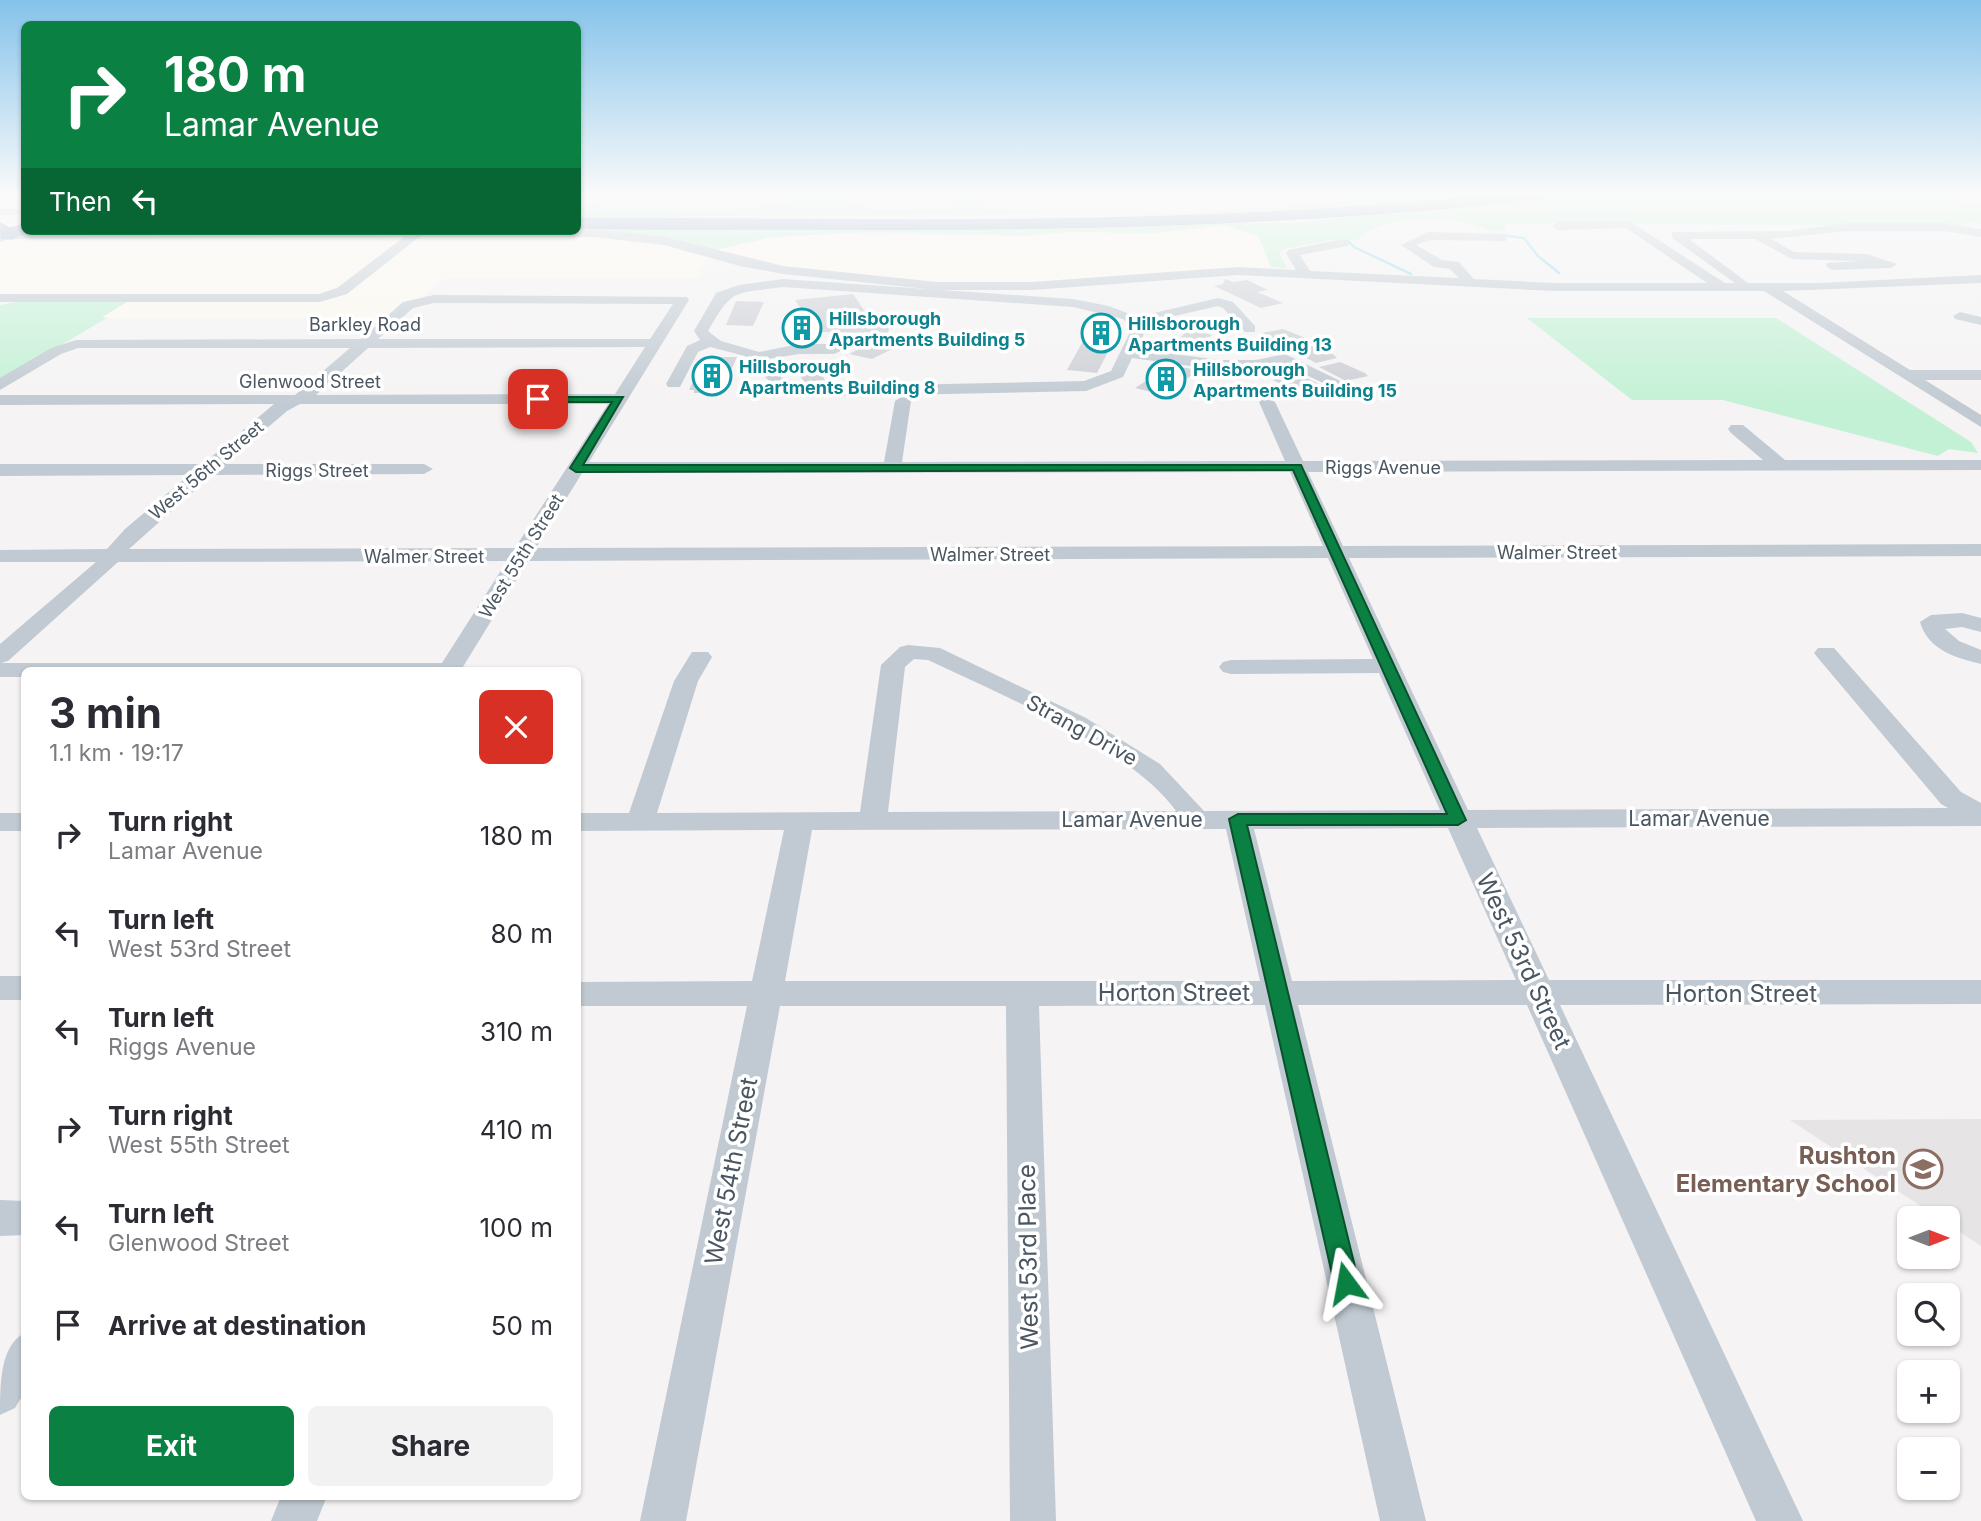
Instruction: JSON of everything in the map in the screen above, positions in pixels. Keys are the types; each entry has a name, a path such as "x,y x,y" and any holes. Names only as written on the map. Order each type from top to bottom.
{"street":[{"path":"0,298 256,300 327,297 342,291 377,264"},
{"path":"751,264 937,286 1057,284 1197,273 1304,272 1469,284 1750,288 1981,279"},
{"path":"1299,264 1304,272"},
{"path":"1439,264 1464,264"},
{"path":"1687,264 1722,287"},
{"path":"1716,264 1750,288"},
{"path":"1828,264 1878,285"},
{"path":"1832,266 1891,264"},
{"path":"1454,265 1466,276 1469,284"},
{"path":"1524,275 1705,276"},
{"path":"714,282 711,290 725,294"},
{"path":"1074,304 1087,293 1081,282"},
{"path":"862,336 834,349 802,349 757,357 704,338 701,329 718,298 725,294 792,283 936,295 1054,301 1136,321 1203,303 1224,303 1231,295 1208,288"},
{"path":"1054,301 1060,293 1057,284"},
{"path":"1767,287 1981,422"},
{"path":"779,296 859,289"},
{"path":"871,303 936,295"},
{"path":"958,307 989,302 992,297"},
{"name":"West 55th Street","path":"425,300 682,300 451,667"},
{"name":"West 56th Street","path":"0,656 96,573 132,533 281,407 304,396 407,306 425,300"},
{"path":"1224,303 1255,339 1285,359 1361,395"},
{"path":"1960,316 1981,321"},
{"path":"757,357 776,383 789,390 874,392 909,388 1081,386 1113,377 1129,353 1140,327 1136,321"},
{"path":"757,339 794,340 802,349"},
{"path":"674,384 692,349 710,341"},
{"name":"Barkley Road","path":"0,385 56,351 76,344 654,343"},
{"path":"1213,348 1222,371"},
{"path":"1129,353 1222,371 1285,359"},
{"path":"1905,375 1981,375"},
{"path":"1933,392 1976,400"},
{"name":"Glenwood Street","path":"0,400 619,399"},
{"path":"1949,403 1976,400"},
{"path":"892,467 903,401"},
{"name":"West 53rd Street","path":"1267,402 1386,666 1540,992 1780,1521"},
{"path":"1737,429 1782,466"},
{"name":"Riggs Avenue","path":"576,468 1981,465"},
{"name":"Riggs Street","path":"0,470 424,469"},
{"name":"Walmer Street","path":"0,556 1981,550"},
{"path":"1981,625 1962,620 1931,622 1940,637 1955,648 1981,657"},
{"name":"Strang Drive","path":"873,820 893,665 908,652 930,653 1077,723 1125,751 1171,788 1196,819"},
{"path":"1826,653 1951,798 1981,816"},
{"path":"640,821 686,681 700,657"},
{"path":"1231,667 1386,666"},
{"path":"0,670 21,670"},
{"name":"Lamar Avenue","path":"581,822 1981,816"},
{"path":"1238,819 1403,1521"},
{"name":"West 54th Street","path":"663,1521 800,821"},
{"path":"0,822 21,822"},
{"path":"0,988 21,988"},
{"name":"West 53rd Place","path":"1022,992 1033,1521"},
{"name":"Horton Street","path":"581,994 1981,992"},
{"path":"0,1218 21,1218"},
{"path":"0,1393 21,1359"},
{"path":"294,1521 302,1500"}],"shaded area":[{"path":"0,264 372,264 338,291 328,294 0,295"},
{"path":"380,264 704,264 695,279 443,279 422,298 389,318 101,318 127,302 306,302 332,298"},
{"path":"774,264 1272,264 1274,269 1177,271 1007,284 946,283"},
{"name":"Rushton Elementary School","path":"1981,1119 1981,1246 1960,1232 1960,1206 1921,1206 1790,1120"}],"green space":[{"path":"1270,264 1285,264 1287,268 1271,267"},
{"path":"17,302 127,302 102,317 107,318 0,381 0,305"},
{"path":"1527,318 1776,318 1971,442 1978,453 1949,449 1938,456 1723,400 1632,400"}],"building":[{"path":"1225,279 1234,282 1247,280 1268,290 1257,292 1283,303 1261,308 1214,286 1223,284"},
{"path":"853,294 868,316 849,318 889,327 888,333 817,332 795,300"},
{"path":"736,301 764,302 753,326 726,325"},
{"path":"1094,321 1121,324 1097,373 1067,370"},
{"path":"1283,329 1308,339 1284,343 1262,333"},
{"path":"1187,331 1212,335 1199,346 1176,342"},
{"path":"871,343 894,348 872,359 849,354"},
{"path":"1314,346 1337,358 1316,363 1293,351"},
{"name":"Hillsborough Apartments Building 8","path":"706,357 737,357 722,390 715,393 694,393 694,390 689,390"},
{"path":"1340,362 1368,376 1346,381 1319,367"},
{"path":"816,366 825,380 805,383 796,370"},
{"name":"Hillsborough Apartments Building 15","path":"1170,366 1201,370 1160,394 1135,388"},
{"path":"1298,374 1323,386 1317,387 1321,389 1300,394 1273,380"}],"waterway":[{"path":"1390,264 1411,274"},
{"path":"1548,264 1559,273"}],"place":[{"name":"Hillsborough Apartments Building 5","path":"802,328"},
{"name":"Hillsborough Apartments Building 13","path":"1101,333"},
{"name":"Hillsborough Apartments Building 8","path":"712,376"},
{"name":"Hillsborough Apartments Building 15","path":"1166,379"},
{"name":"Rushton Elementary School","path":"1923,1169"}],"route":[{"path":"538,399 619,399 576,468 1297,467 1458,820 1238,819 1346,1283"}]}
